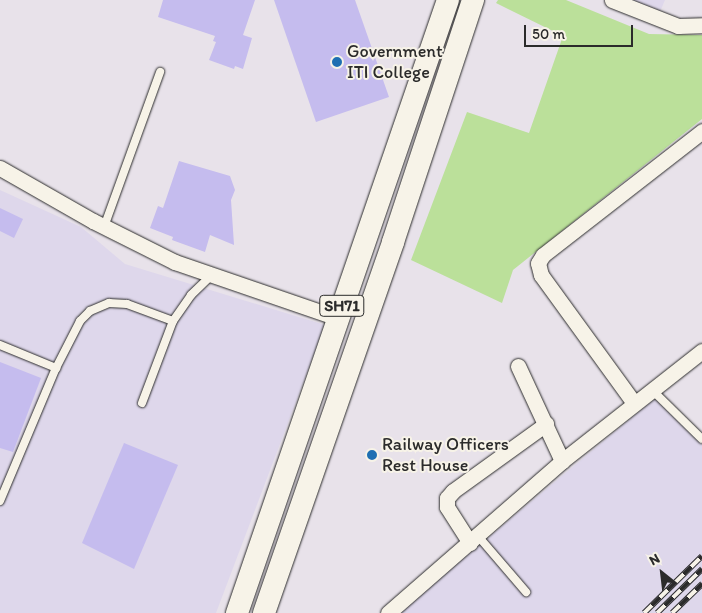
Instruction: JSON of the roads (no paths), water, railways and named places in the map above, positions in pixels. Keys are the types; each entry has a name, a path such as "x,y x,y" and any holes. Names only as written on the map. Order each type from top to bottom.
{"main road":[{"name":"SH71","path":"237,613 448,0"},
{"name":"SH71","path":"264,613 354,354 472,0"},
{"path":"329,345 354,354"}],"street":[{"path":"612,0 678,26 702,25"},
{"path":"634,403 541,275 538,263 543,255 702,131"},
{"path":"0,168 104,227 175,262 338,318"},
{"path":"388,613 413,589 474,539 562,461 702,351"},
{"path":"518,366 562,461"},
{"path":"474,539 447,507 447,498 453,491 546,424"}],"lane":[{"path":"104,227 160,72"},
{"path":"142,403 173,321 191,295 212,275"},
{"path":"0,501 56,368 80,321 90,311 109,304 127,304 173,321"},
{"path":"0,345 56,368"},
{"path":"652,390 702,439"},
{"path":"474,539 526,592"}],"railway":[{"path":"644,613 702,556"},
{"path":"657,613 702,569"},
{"path":"672,613 702,584"}],"place":[{"name":"Government ITI College","path":"337,62"},
{"name":"Railway Officers Rest House","path":"372,455"}]}
